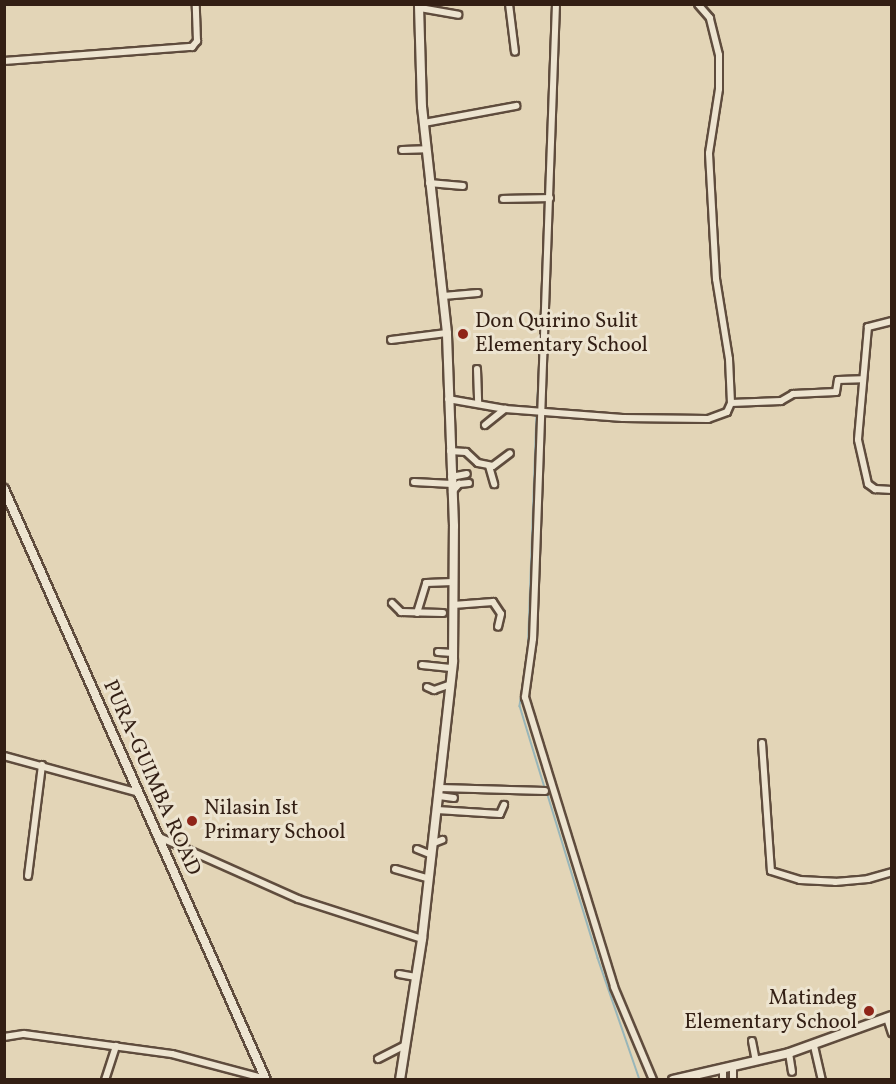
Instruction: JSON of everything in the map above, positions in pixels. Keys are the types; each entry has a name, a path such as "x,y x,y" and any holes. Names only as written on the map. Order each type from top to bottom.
{"main road":[{"name":"PURA-GUIMBA ROAD","path":"4,489 136,792 266,1079"},
{"path":"673,1080 703,1076 814,1046 889,1017"}],"street":[{"path":"4,62 192,47 197,41 196,4"},
{"path":"509,4 515,52"},
{"path":"556,4 533,639 526,702 610,977 653,1080"},
{"path":"448,399 540,412 708,419 722,417 731,403 710,199 709,153 719,90 719,55 710,18 698,4"},
{"path":"400,1080 422,939 432,855 438,842 437,810 453,668 452,493 447,333 426,149 420,6 458,15"},
{"path":"424,123 516,106"},
{"path":"402,150 426,149"},
{"path":"429,183 463,186"},
{"path":"503,199 550,198"},
{"path":"443,296 477,293"},
{"path":"891,321 868,327 861,379 860,460 872,488 891,490"},
{"path":"391,340 447,333"},
{"path":"477,369 478,402"},
{"path":"731,403 781,401 793,394 836,392 838,380 861,379"},
{"path":"485,425 506,409"},
{"path":"450,451 466,452 478,463 489,466 497,465 510,453"},
{"path":"489,466 494,484"},
{"path":"414,482 451,480 466,474"},
{"path":"452,493 459,484 469,483"},
{"path":"417,613 426,583 453,582"},
{"path":"453,605 493,602 501,614 498,627"},
{"path":"392,603 401,612 443,614"},
{"path":"438,652 453,653"},
{"path":"422,665 453,668"},
{"path":"427,687 434,690 451,684"},
{"path":"762,743 771,871 800,880 835,882 868,879 891,872"},
{"path":"4,756 136,792"},
{"path":"28,876 42,765"},
{"path":"440,792 545,790"},
{"path":"440,792 453,798"},
{"path":"437,810 500,814 504,805"},
{"path":"156,835 298,899 422,939"},
{"path":"417,849 432,855"},
{"path":"395,869 429,879"},
{"path":"399,974 416,976"},
{"path":"889,1017 891,1033"},
{"path":"4,1037 24,1034 172,1054 266,1079"},
{"path":"752,1041 756,1061"},
{"path":"378,1059 406,1045"},
{"path":"105,1080 116,1046"},
{"path":"814,1046 822,1080"},
{"path":"789,1053 792,1072"},
{"path":"733,1068 733,1080"},
{"path":"723,1070 723,1080"}],"waterway":[{"path":"537,408 543,284"},
{"path":"537,413 528,653 520,706 545,788"},
{"path":"547,792 598,958 640,1080"}],"place":[{"name":"Don Quirino Sulit Elementary School","path":"463,334"},
{"name":"Nilasin Ist Primary School","path":"192,821"},
{"name":"Matindeg Elementary School","path":"869,1011"}]}
